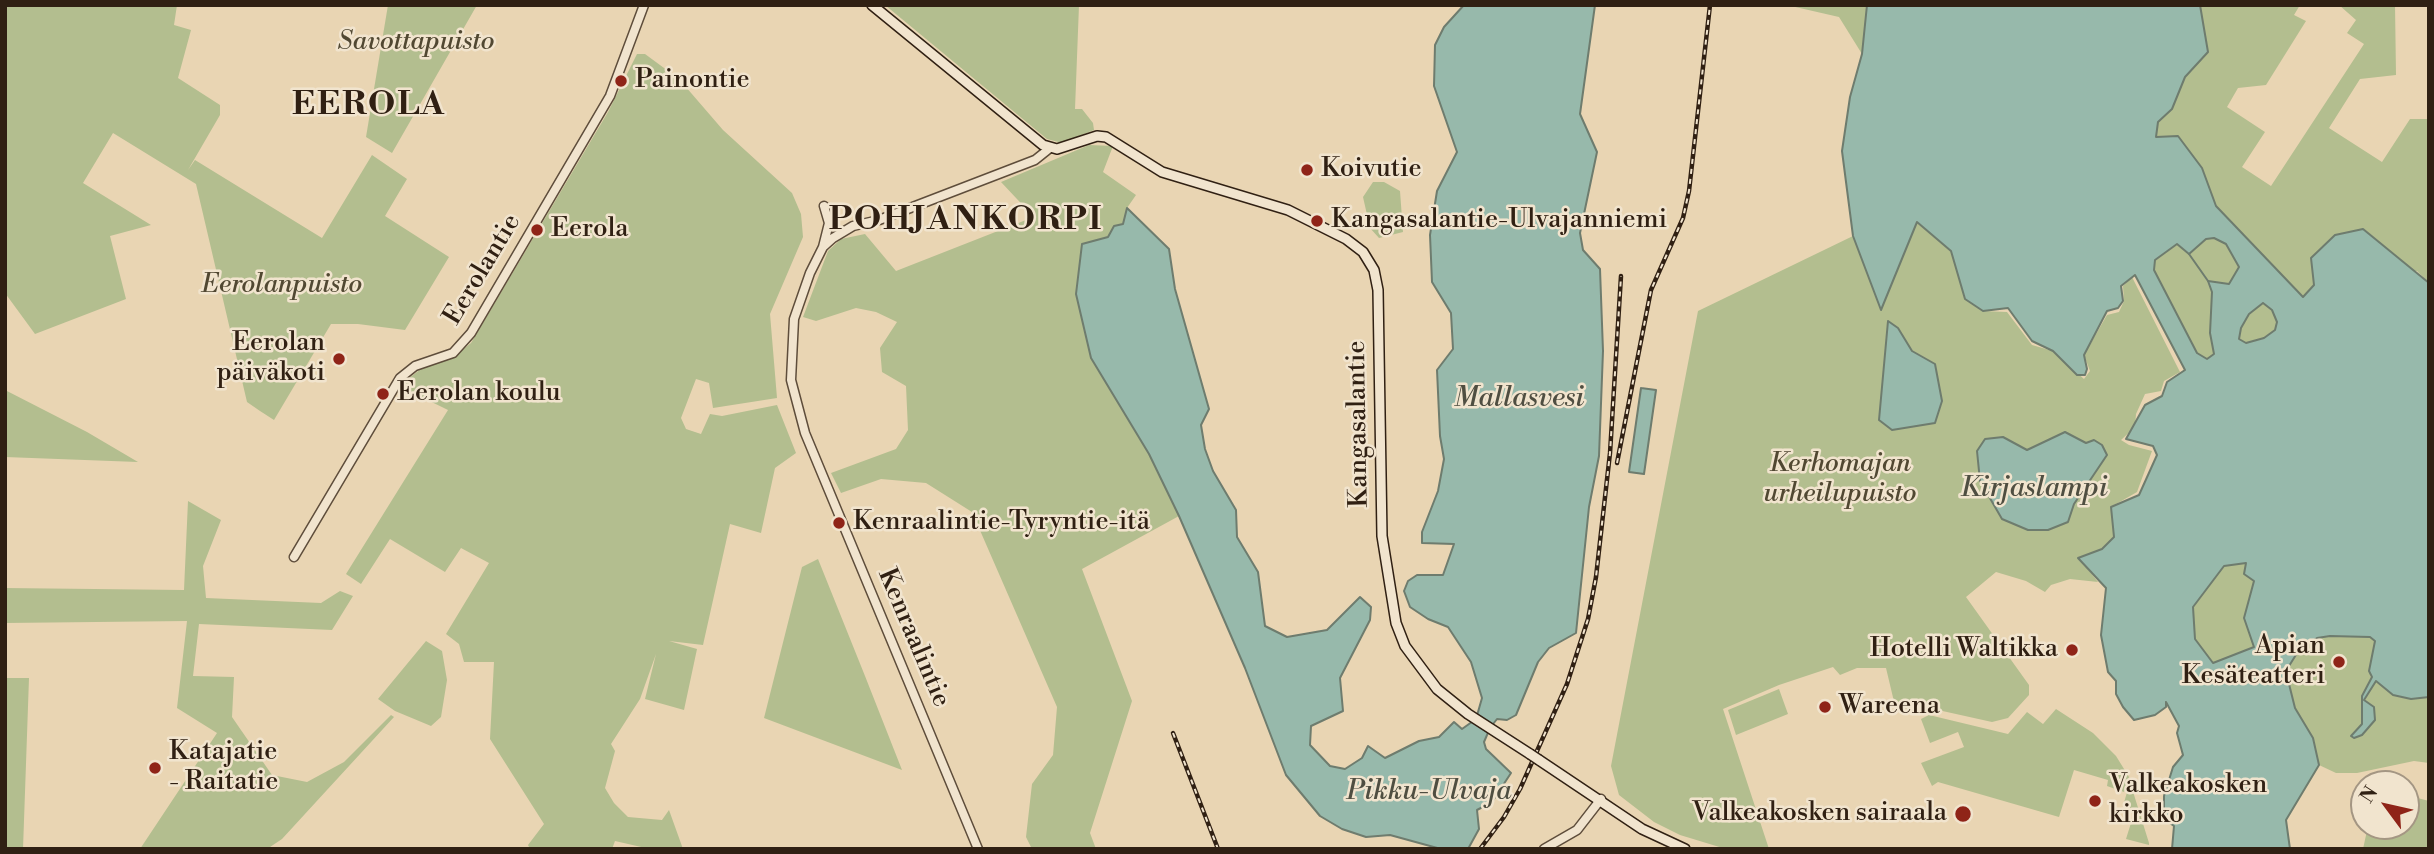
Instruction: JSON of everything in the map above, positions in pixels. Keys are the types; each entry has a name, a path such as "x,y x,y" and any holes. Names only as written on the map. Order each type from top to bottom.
{"main road":[{"path":"872,5 1049,148"},
{"name":"Kangasalantie","path":"1049,148 1057,149 1097,136 1106,137 1162,172 1288,210 1346,239 1368,259 1378,290 1382,536 1396,623 1419,668 1437,689 1468,714 1642,829 1685,849"}],"street":[{"name":"Eerolantie","path":"294,557 400,378 415,366 453,352 471,333 606,103 644,5"},
{"path":"823,247 853,226 879,220 1035,160 1049,148"},
{"path":"823,247 828,223 824,206"},
{"name":"Kenraalintie","path":"823,247 801,293 794,319 791,380 810,444 978,849"},
{"path":"1544,849 1577,830 1597,797"}],"green space":[{"name":"Eerolanpuisto","path":"5,5 177,5 174,25 191,30 178,78 220,105 220,115 188,170 195,160 322,238 372,155 407,179 385,216 449,257 405,330 358,324 331,324 274,420 260,411 247,402 196,184 113,133 83,183 151,225 110,236 126,299 35,334 5,293"},
{"name":"Savottapuisto","path":"388,5 477,5 392,153 366,137"},
{"path":"885,5 1079,5 1075,109 1082,109 1093,123 1094,130 1062,143 1047,139"},
{"path":"1867,5 1862,54 1839,17 1791,6"},
{"path":"2200,5 2300,5 2294,15 2306,21 2266,85 2238,88 2227,107 2265,132 2242,167 2271,186 2364,44 2347,33 2356,20 2339,5 2395,5 2396,75 2360,79 2329,128 2382,162 2410,119 2429,119 2429,283 2417,271 2314,285 2303,298 2216,206 2202,168 2156,137 2157,122 2172,109 2185,77 2208,52"},
{"path":"637,54 645,54 679,79 723,130 792,193 801,214 803,237 770,314 777,398 713,408 709,383 696,379 681,418 686,429 701,434 710,414 722,416 777,405 796,453 775,468 761,533 730,524 703,645 669,641 697,649 684,710 645,699 656,654 640,699 611,744 615,751 605,788 614,803 628,817 662,820 669,810 683,849 650,849 615,841 612,849 530,849 528,845 544,824 490,739 494,662 464,662 459,644 446,634 489,563 461,548 445,572 390,539 361,584 346,574 448,410 399,386 422,368 452,358 471,343 608,112"},
{"path":"1089,145 1113,146 1103,172 1136,195 1127,208 1123,224 1149,454 1179,516 1082,569 1132,701 1090,833 1096,849 1032,849 1026,837 1032,784 1053,755 1057,707 972,512 926,483 881,479 841,493 831,473 896,449 908,430 906,386 882,372 880,348 897,322 876,312 856,308 816,321 803,317 828,251 841,239 865,234 896,271 1026,220 1032,215 1001,182"},
{"path":"1373,182 1384,182 1400,191 1403,232 1379,238 1370,228 1363,197"},
{"name":"Kerhomajan urheilupuisto","path":"1917,222 1952,251 1965,299 1983,311 2007,312 2032,345 2053,351 2084,379 2090,371 2084,355 2107,315 2119,312 2124,301 2123,286 2132,277 2180,372 2164,381 2161,391 2145,394 2136,414 2135,427 2121,440 2152,451 2137,492 2111,507 2114,537 2102,549 2079,558 2098,582 2070,579 2051,585 2045,592 2026,581 1996,572 1966,597 2029,685 2029,695 2008,718 1992,722 1920,706 1896,710 1886,668 1857,668 1840,675 1833,667 1779,685 1723,709 1769,849 1726,849 1680,835 1654,822 1619,795 1611,766 1698,311 1853,236 1881,309"},
{"path":"2214,238 2226,244 2239,267 2229,284 2209,281 2212,292 2210,333 2214,354 2207,359 2197,353 2154,270 2155,260 2178,243"},
{"path":"2263,303 2272,310 2277,322 2275,330 2264,338 2246,343 2239,339 2241,328 2249,314"},
{"path":"5,390 87,432 138,462 5,457"},
{"path":"188,501 221,520 203,566 206,598 321,603 340,591 353,596 332,630 199,624 193,676 234,677 232,717 272,775 307,782 344,762 391,715 394,717 282,839 267,849 140,849 217,733 177,708 187,621 5,623 5,588 184,590"},
{"path":"818,559 902,770 764,718 802,567"},
{"path":"2246,563 2254,581 2244,618 2254,647 2213,663 2195,639 2193,607 2224,566"},
{"path":"2373,637 2375,641 2370,676 2383,685 2429,697 2429,763 2414,761 2371,770 2350,770 2350,773 2336,773 2319,765 2313,738 2295,708 2289,684 2289,666 2299,650 2317,638"},
{"path":"426,641 442,651 447,680 441,717 431,726 395,711 378,699"},
{"path":"5,678 29,678 23,849 5,849"},
{"path":"1779,689 1788,714 1736,735 1728,710"},
{"path":"2056,709 2093,733 2116,756 2129,777 2124,792 2107,786 2108,780 2074,770 2059,817 1938,782 1932,786 1921,763 1964,747 1958,732 1930,743 1921,719 1929,715 2008,734 2027,712 2043,724"},
{"path":"2130,782 2149,845 2126,839 2135,810 2123,806"},
{"path":"2420,799 2429,801 2429,849 2363,849 2365,840 2420,840"}],"water":[{"name":"Mallasvesi","path":"1464,5 1595,5 1580,114 1597,152 1580,233 1583,250 1600,269 1603,351 1599,456 1589,507 1576,633 1549,648 1538,662 1516,715 1507,720 1497,719 1490,728 1484,742 1486,749 1511,773 1492,802 1477,810 1479,829 1468,849 1441,849 1390,835 1366,837 1342,829 1320,816 1286,775 1245,668 1179,516 1149,454 1091,358 1076,294 1082,244 1108,237 1114,226 1123,224 1127,208 1169,249 1175,289 1209,409 1201,425 1205,449 1213,471 1236,510 1237,537 1258,572 1265,626 1287,637 1327,630 1360,597 1371,607 1370,620 1340,678 1343,711 1311,726 1310,745 1330,766 1345,769 1362,758 1368,746 1385,758 1419,741 1439,737 1454,722 1462,729 1476,719 1482,698 1471,662 1448,627 1428,619 1410,607 1404,591 1408,581 1417,575 1443,575 1454,544 1422,543 1422,532 1438,491 1444,459 1440,436 1437,370 1453,349 1451,313 1432,282 1430,235 1437,191 1457,152 1434,86 1435,45 1444,27"},
{"path":"1867,5 2200,5 2208,52 2185,77 2172,109 2158,122 2156,137 2178,136 2202,168 2216,206 2303,297 2314,285 2311,258 2335,235 2363,229 2429,283 2429,697 2411,699 2393,695 2376,681 2364,700 2374,707 2375,720 2362,735 2354,738 2351,736 2362,724 2362,696 2372,677 2369,671 2375,641 2370,637 2330,636 2317,638 2299,650 2289,666 2289,684 2295,708 2313,738 2319,765 2286,820 2290,849 2172,849 2174,826 2164,819 2164,796 2173,767 2183,755 2177,733 2179,726 2166,702 2166,707 2155,715 2134,720 2123,707 2116,694 2116,681 2108,672 2101,635 2106,588 2078,558 2102,549 2114,537 2111,507 2139,495 2157,455 2153,446 2126,439 2145,405 2162,396 2167,382 2185,370 2135,275 2121,286 2123,301 2118,308 2107,311 2084,355 2087,369 2085,375 2077,375 2053,351 2032,341 2008,308 1983,311 1965,299 1951,251 1917,222 1881,310 1853,236 1842,151 1850,97 1862,54","holes":["2214,238 2226,244 2239,267 2229,284 2208,281 2212,292 2210,333 2214,354 2207,359 2197,353 2154,270 2155,260 2177,244 2189,254 2206,239","2263,303 2272,310 2277,322 2275,330 2264,338 2246,343 2239,339 2241,328 2249,314","2246,563 2244,574 2254,581 2244,618 2254,647 2213,663 2195,639 2193,607 2224,566"]},
{"path":"1888,321 1898,328 1912,351 1935,364 1942,401 1935,423 1892,430 1879,420"},
{"path":"1641,388 1656,390 1644,474 1629,472"},
{"name":"Kirjaslampi","path":"2065,432 2086,443 2094,440 2102,445 2107,455 2074,504 2068,522 2048,530 2028,530 2002,519 1980,481 1977,451 1985,439 2003,437 2027,450"}],"waterway":[{"path":"2189,254 2208,281"}],"railway":[{"path":"1617,463 1651,290 1683,218 1689,191 1710,5"},
{"path":"1480,849 1504,817 1520,789 1567,684 1588,619 1596,577 1610,453 1621,276"},
{"path":"1173,733 1218,849"}],"place":[{"name":"Painontie","path":"621,81"},
{"name":"Koivutie","path":"1307,170"},
{"name":"Kangasalantie-Ulvajanniemi","path":"1317,221"},
{"name":"Eerola","path":"537,230"},
{"name":"Eerolan päiväkoti","path":"339,359"},
{"name":"Eerolan koulu","path":"383,394"},
{"name":"Kenraalintie-Tyryntie-itä","path":"839,523"},
{"name":"Hotelli Waltikka","path":"2072,650"},
{"name":"Apian Kesäteatteri","path":"2339,662"},
{"name":"Wareena","path":"1825,707"},
{"name":"Katajatie - Raitatie","path":"155,768"},
{"name":"Valkeakosken kirkko","path":"2095,801"},
{"name":"Valkeakosken sairaala","path":"1963,814"}],"district":[{"name":"EEROLA","path":"369,106"},
{"name":"POHJANKORPI","path":"966,221"}],"water label":[{"name":"Pikku-Ulvaja","path":"1429,792"}]}
